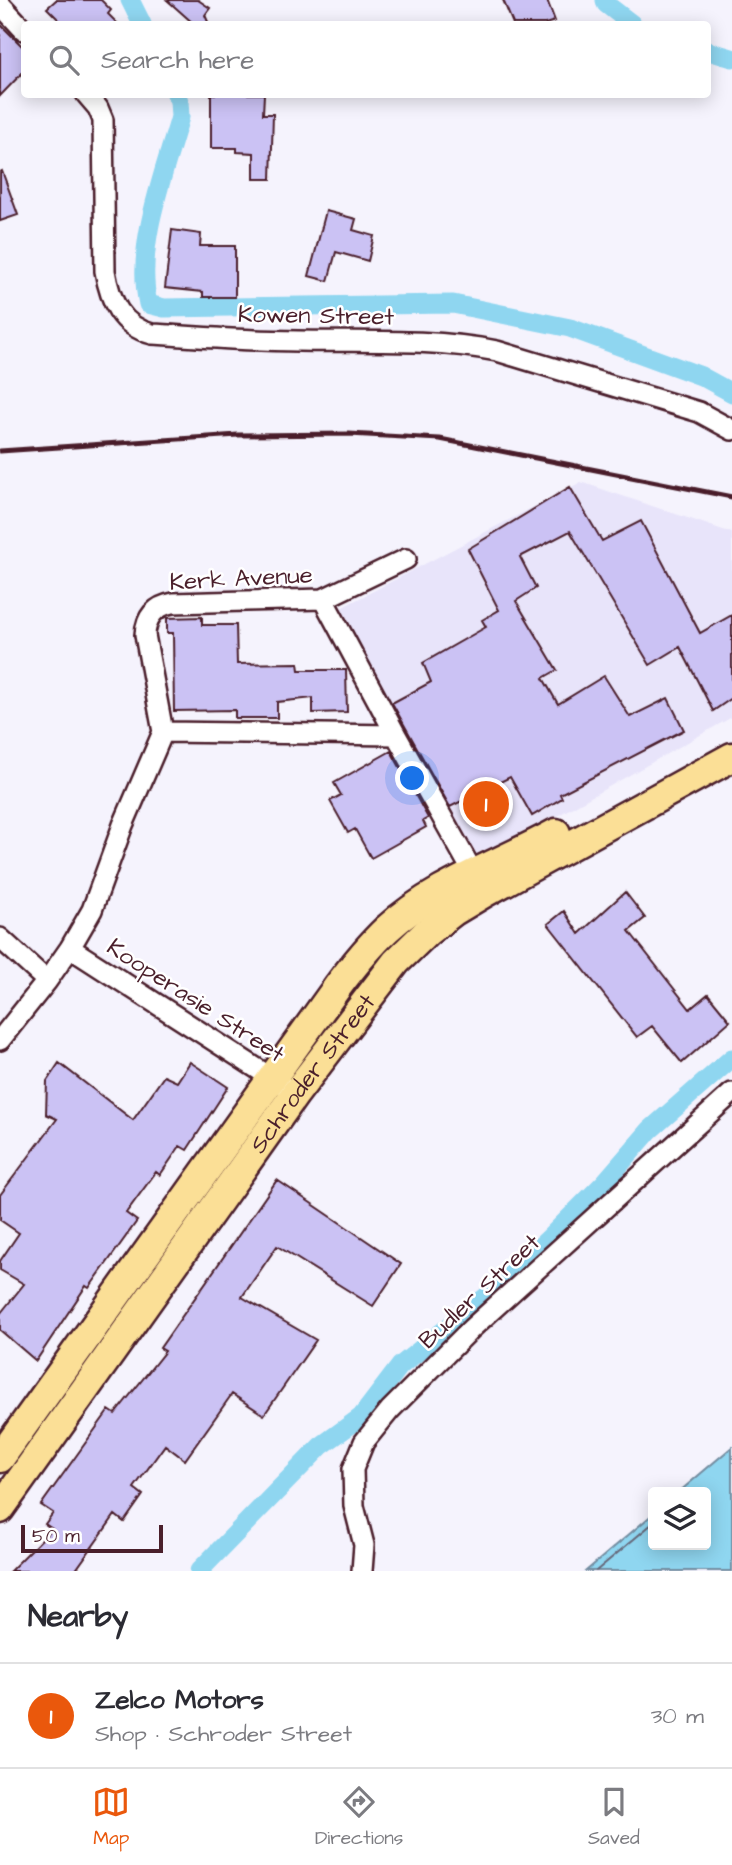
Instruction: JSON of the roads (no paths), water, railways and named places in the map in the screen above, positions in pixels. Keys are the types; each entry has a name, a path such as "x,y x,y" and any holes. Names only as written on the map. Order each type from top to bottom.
{"highway":[{"name":"Schroder Street","path":"0,1458 284,1086 411,946 454,911 479,883 550,836 732,736"},
{"name":"Schroder Street","path":"479,883 732,757"},
{"name":"Schroder Street","path":"0,1509 284,1086"}],"street":[{"path":"0,4 21,27"},
{"name":"Kowen Street","path":"89,98 103,120 105,271 109,291 118,311 126,321 141,331 152,334 294,341 427,342 471,346 497,351 686,408 732,430"},
{"name":"Kerk Avenue","path":"163,733 145,635 148,619 158,608 173,603 323,599 406,559"},
{"path":"323,599 479,883"},
{"path":"0,1040 47,981 92,910 123,825 163,733 396,735"},
{"path":"0,938 47,981"},
{"name":"Kooperasie Street","path":"70,948 284,1086"},
{"name":"Budler Street","path":"362,1571 364,1545 354,1506 353,1469 364,1442 390,1409 472,1328 732,1093"}],"water":[{"path":"732,1447 732,1571 586,1571 648,1518 648,1550 711,1550 711,1487 685,1487"}],"waterway":[{"path":"130,0 140,21"},
{"path":"605,0 606,4 628,21"},
{"path":"711,52 732,58"},
{"path":"178,98 180,117 148,234 145,258 148,304 164,308 453,304 570,328 701,376 732,393"},
{"path":"199,1571 321,1446 361,1417 400,1366 487,1296 604,1183 650,1130 732,1058"}],"railway":[{"path":"0,451 238,435 349,434 440,439 732,497"}],"place":[{"name":"Zelco Motors","path":"486,804"}]}
